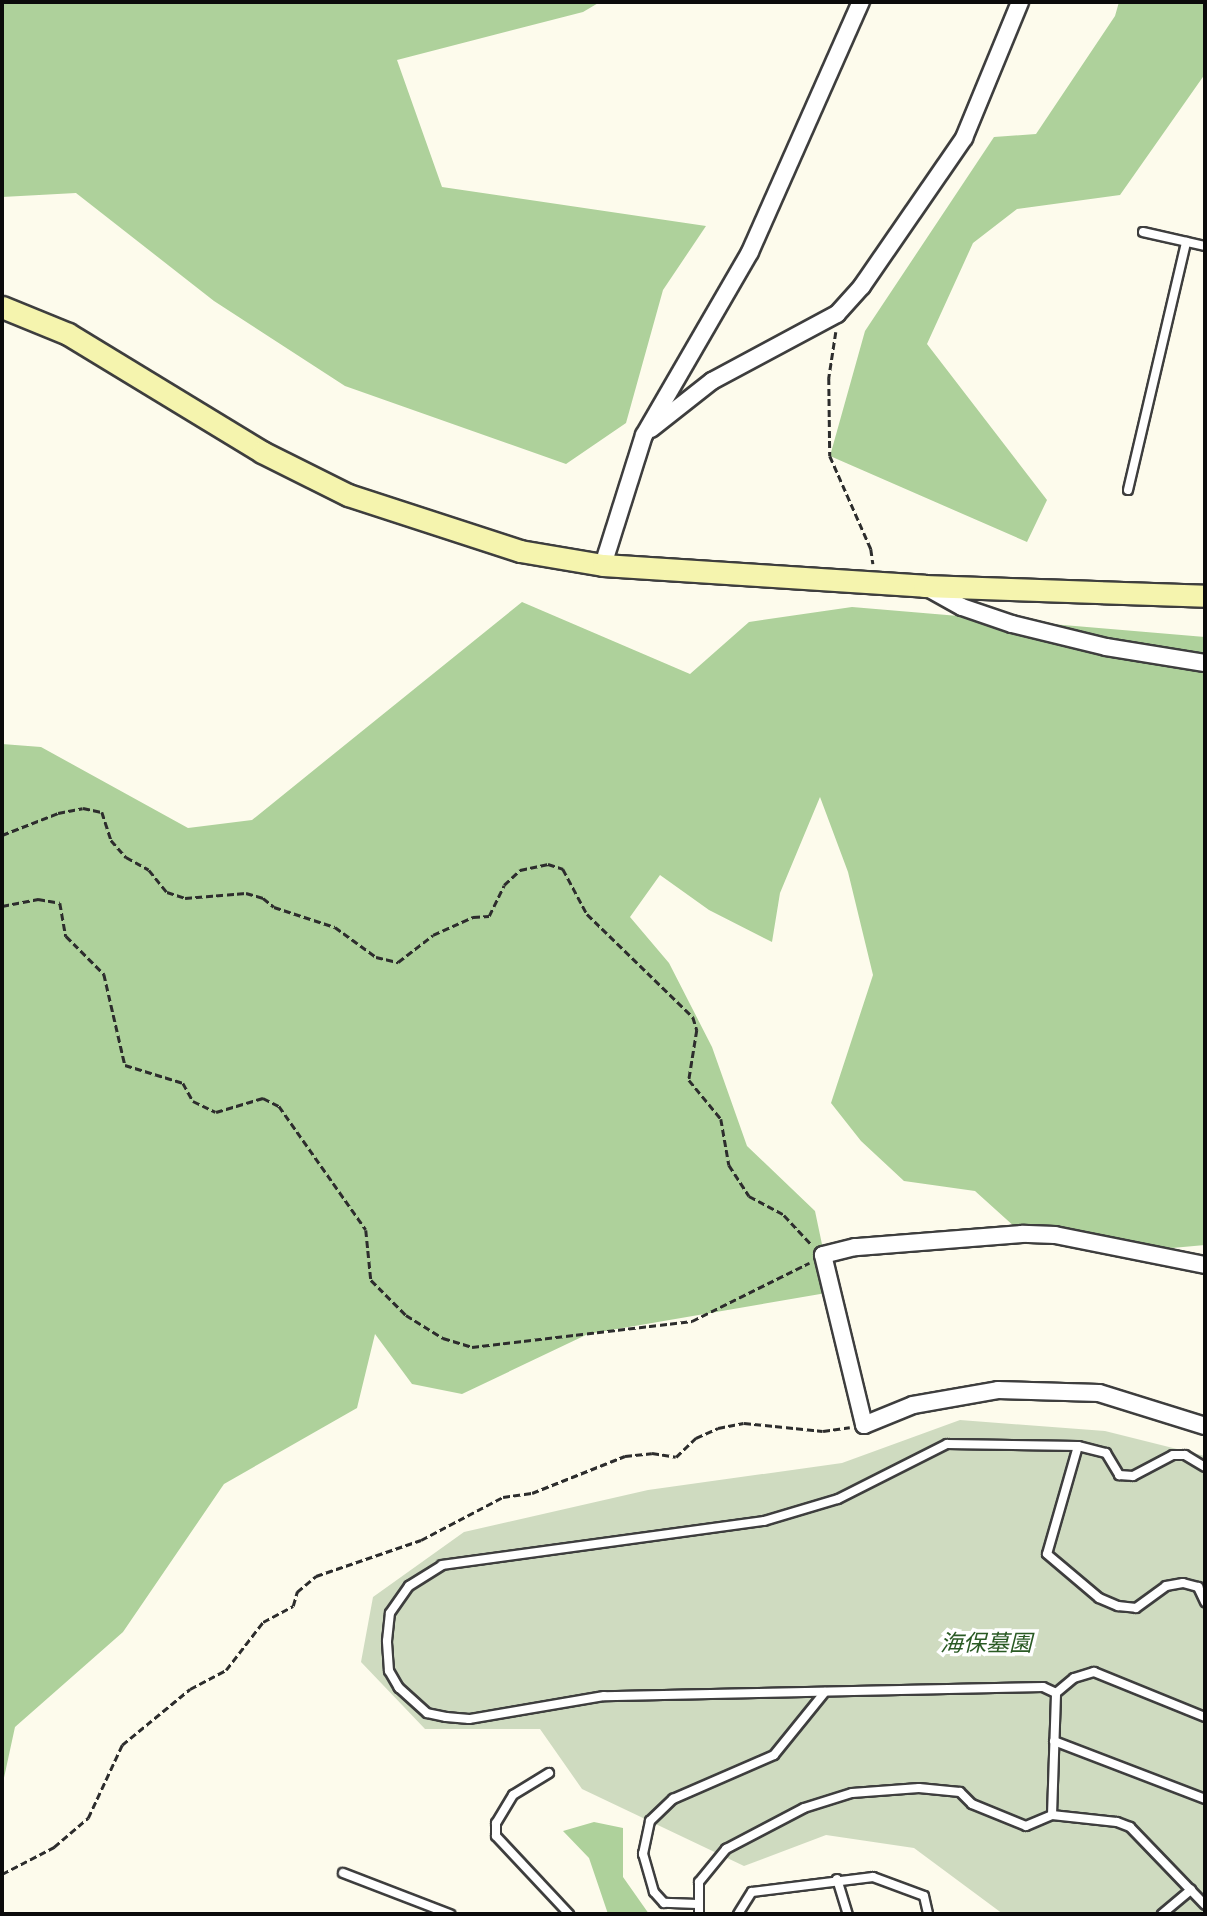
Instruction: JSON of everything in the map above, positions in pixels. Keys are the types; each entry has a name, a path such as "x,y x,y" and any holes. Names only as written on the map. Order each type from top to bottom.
{"street":[{"path":"603,565 643,435 750,252 862,2"},
{"path":"643,435 712,381 837,314 964,138 1020,2"},
{"path":"2,307 68,334 262,452 348,495 520,551 603,565 924,586 1205,596"},
{"path":"924,586 962,607 1012,624 1106,647 1205,663"},
{"path":"1205,1265 1055,1235 1022,1234 855,1247 823,1255 864,1425 913,1405 998,1390 1099,1393 1205,1426"}],"lane":[{"path":"1143,232 1205,246"},
{"path":"1128,490 1186,242"},
{"path":"1056,1693 1043,1687 604,1696 469,1719 446,1717 427,1713 411,1701 389,1671 390,1613 421,1575 442,1565 764,1521 838,1499 947,1444 1078,1446 1106,1453 1119,1475 1133,1476 1173,1455 1185,1455 1205,1467"},
{"path":"1078,1446 1047,1555 1099,1598 1118,1606 1136,1608 1166,1586 1183,1583 1198,1587 1205,1602"},
{"path":"1052,1815 1056,1693 1073,1678 1094,1672 1205,1717"},
{"path":"697,1904 664,1903 654,1892 643,1854 650,1821 673,1799 774,1755 825,1692"},
{"path":"1054,1741 1205,1799"},
{"path":"549,1773 513,1795 496,1823 496,1836 569,1914"},
{"path":"699,1914 699,1882 726,1849 804,1808 852,1793 919,1788 960,1792 972,1804 1026,1826 1052,1815 1130,1827 1205,1905"},
{"path":"343,1873 450,1914"},
{"path":"738,1914 752,1892 837,1879 873,1877 894,1882 924,1896 928,1914"},
{"path":"837,1879 848,1914"},
{"path":"1162,1914 1191,1890"}],"path":[{"path":"837,314 829,378 830,456 871,549 876,582"},
{"path":"2,835 58,813 83,807 102,813 111,840 126,857 149,870 167,892 185,898 246,893 263,898 274,907 335,927 376,957 398,962 433,935 472,917 489,916 500,902 503,885 520,870 548,864 563,869 587,914 693,1017 697,1030 689,1080 721,1119 729,1166 749,1196 784,1215 823,1255 692,1321 472,1347 443,1338 406,1315 371,1280 366,1230 279,1106 263,1098 216,1112 193,1101 183,1083 125,1065 104,974 66,936 60,903 38,899 2,906"}],"green space":[{"path":"2,2 600,2 583,12 397,60 442,187 706,226 663,290 626,423 566,464 345,386 214,301 76,193 2,197"},
{"path":"1119,2 1205,2 1205,74 1120,195 1017,209 973,243 927,344 1047,500 1027,542 830,456 865,331 994,137 1036,134 1115,16"},
{"path":"522,602 690,674 749,622 852,607 1205,637 1205,1245 1172,1248 1016,1228 975,1191 904,1181 861,1141 831,1103 873,975 848,872 820,797 780,893 772,942 709,910 660,875 630,917 669,963 712,1047 747,1146 815,1211 832,1292 588,1334 462,1394 412,1384 375,1334 357,1408 224,1484 123,1632 15,1727 2,1787 2,744 41,747 188,828 252,820"},
{"name":"海保墓園","path":"960,1420 1105,1431 1205,1456 1205,1914 1003,1914 914,1848 826,1835 744,1866 582,1789 540,1729 425,1729 361,1662 373,1597 464,1532 648,1490 842,1463"},
{"path":"594,1822 623,1828 623,1877 649,1914 608,1914 589,1858 563,1831"}]}
